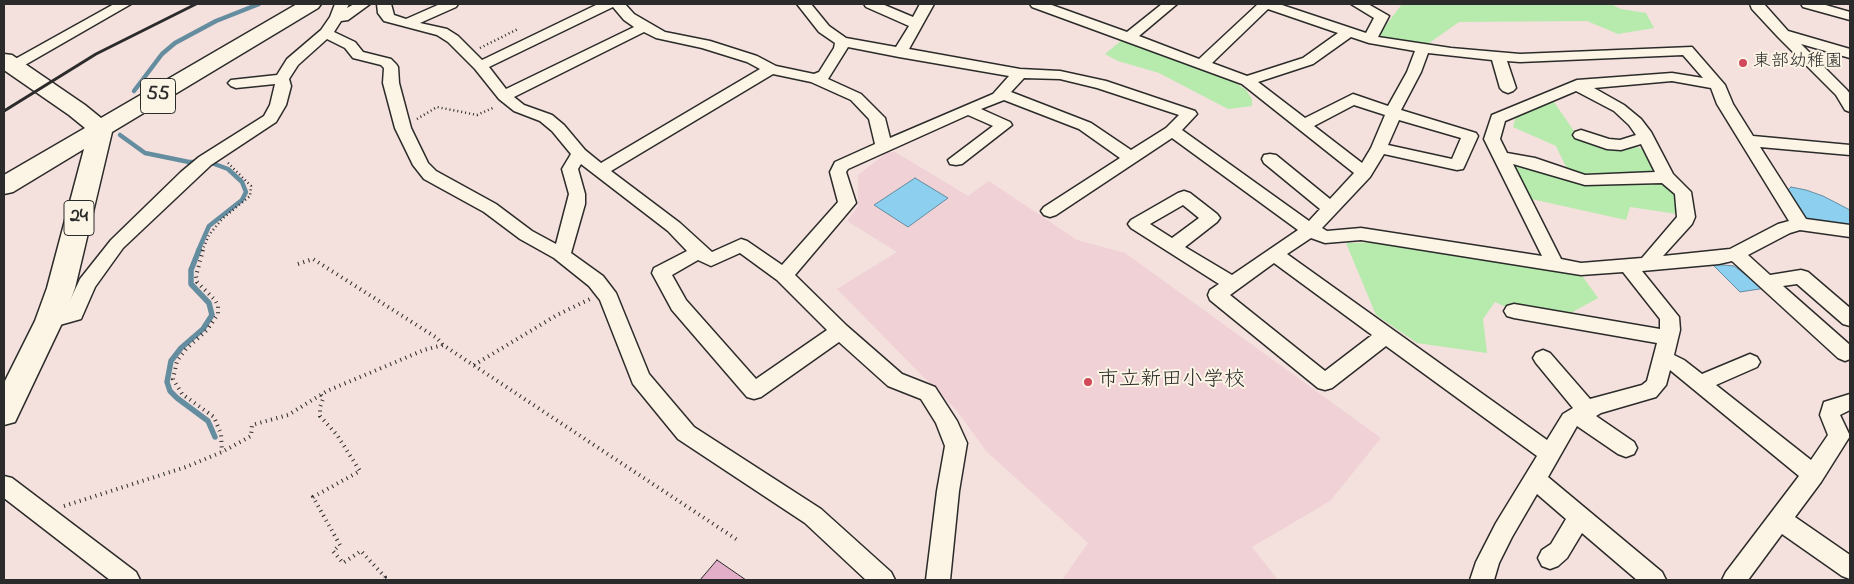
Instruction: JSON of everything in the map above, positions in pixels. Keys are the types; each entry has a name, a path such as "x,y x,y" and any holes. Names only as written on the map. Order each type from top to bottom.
{"main road":[{"name":"55","path":"4,186 310,4"},
{"path":"9,63 77,110 101,130"},
{"name":"24","path":"7,403 49,321 61,288 101,130"}],"street":[{"path":"9,63 124,4"},
{"path":"339,10 343,17 363,4"},
{"path":"384,4 389,18 442,32 453,39 518,108 546,118 558,128 579,154 602,169 674,227 699,252 712,260 740,245 784,275 840,331 894,380 928,393 946,421 953,441 956,443 948,491 938,580"},
{"path":"406,24 451,4"},
{"path":"480,66 608,4"},
{"path":"618,4 629,17 644,27 661,34 705,44 743,56 771,70 816,79 856,97 877,118 884,147"},
{"path":"871,4 917,24"},
{"path":"899,53 927,4"},
{"path":"1037,4 1247,81 1364,173"},
{"path":"1063,13 1075,4"},
{"path":"1129,37 1170,4"},
{"path":"1202,64 1266,4 1368,39 1423,48 1520,58 1687,50 1717,85 1726,104 1800,224"},
{"path":"1358,4 1382,16 1368,39"},
{"path":"1758,4 1757,6 1783,34 1846,94 1850,107"},
{"path":"1808,4 1850,16"},
{"path":"809,5 824,29 842,42 1020,73 1060,75 1101,84 1189,114 1172,131 1050,211"},
{"path":"49,321 74,314 87,284 117,244 187,176 208,159 270,120 278,105 283,86 282,79 297,56 326,33 339,10"},
{"path":"507,98 644,27"},
{"path":"1247,81 1308,61 1349,32"},
{"path":"326,33 350,45 358,55 386,62 391,66 392,82 402,127 421,165 430,175 490,208 526,234 560,254 596,281 608,298 640,378 686,433 813,516 883,580"},
{"path":"1783,34 1850,54"},
{"path":"816,79 824,75 841,48 842,42"},
{"path":"1385,336 1325,382 1217,295 1310,230 1364,173 1414,72 1423,48"},
{"path":"1498,56 1508,88"},
{"path":"602,169 771,70"},
{"path":"784,275 847,203 838,172 841,166 1003,94 1020,73"},
{"path":"1554,264 1492,139 1498,118 1577,85 1672,77 1717,85"},
{"path":"236,83 282,79"},
{"path":"1577,85 1627,114 1635,122 1646,138 1666,177 1683,192 1686,218 1683,224 1650,259 1653,262"},
{"path":"1003,94 1086,126 1131,158"},
{"path":"1304,125 1353,99 1470,136 1457,165 1378,148"},
{"path":"956,160 1004,124 968,109"},
{"path":"1172,131 1310,230 1325,237 1361,234 1581,269 1719,258 1735,254 1784,228 1800,224 1850,231"},
{"path":"1581,135 1607,144 1620,145 1646,138"},
{"path":"1749,141 1850,150"},
{"path":"560,254 564,249 576,204 577,194 570,169 579,154"},
{"path":"1500,157 1529,162 1585,180 1666,177"},
{"path":"1270,159 1330,208"},
{"path":"1172,247 1232,284"},
{"path":"699,252 661,273 679,305 754,391 840,331"},
{"path":"1274,254 1550,454"},
{"path":"1735,254 1845,353 1850,352"},
{"path":"1482,580 1488,562 1500,538 1570,420 1614,400 1649,391 1656,385 1670,330 1669,317 1626,265"},
{"path":"1767,282 1801,277 1850,319"},
{"path":"1514,311 1535,306 1668,338"},
{"path":"1543,358 1583,413 1626,448"},
{"path":"1662,358 1677,365 1813,475"},
{"path":"1700,384 1750,362"},
{"path":"1734,580 1813,475 1839,436 1830,415 1831,408 1850,402"},
{"path":"1535,479 1654,580"},
{"path":"4,485 128,580"},
{"path":"1550,558 1559,551 1579,517"},
{"path":"1780,519 1850,568"}],"path":[{"path":"468,54 518,29"},
{"path":"402,127 436,107 477,115 507,98"},
{"path":"208,159 229,163 247,180 252,190 246,201 222,219 209,235 199,261 196,276 197,282 218,306 218,314 207,330 186,349 177,361 173,380 182,394 214,418 221,434 222,452"},
{"path":"298,264 313,259 437,338 443,345 740,541"},
{"path":"474,365 557,315 604,292"},
{"path":"46,517 67,504 186,467 222,452 251,436 252,425 288,415 347,382 424,350 443,345"},
{"path":"321,395 323,399 320,407 320,416 337,435 360,471 313,497 340,545 332,551 343,563 361,551 385,577 381,580"}],"shaded area":[{"path":"888,152 895,152 968,196 989,181 1077,240 1125,253 1381,438 1330,501 1252,547 1278,580 1062,580 1088,543 987,452 957,411 837,289 897,252 847,221 858,206 858,175"}],"green space":[{"path":"1402,4 1611,4 1621,9 1646,13 1654,28 1618,34 1587,21 1459,22 1425,46 1377,37"},
{"path":"1122,40 1223,74 1246,90 1252,99 1252,106 1228,109 1159,73 1118,61 1105,54"},
{"path":"1550,96 1576,134 1623,141 1649,152 1692,207 1684,215 1630,207 1626,220 1527,198 1507,157 1567,169 1556,146 1513,127 1518,108"},
{"path":"1397,242 1515,261 1583,277 1598,298 1547,326 1495,302 1483,319 1487,353 1417,343 1376,315 1346,243"}],"water":[{"path":"915,178 948,198 908,227 874,205"},
{"path":"1791,187 1823,196 1850,210 1850,225 1812,222 1803,218 1788,190"},
{"path":"1712,264 1734,266 1746,275 1750,275 1766,288 1740,292"}],"building":[{"path":"717,560 746,580 700,580"}],"waterway":[{"path":"134,91 162,54 175,43 216,21 259,4"},
{"path":"120,135 145,153 189,162 198,162"},
{"path":"198,251 209,226 242,200 246,192 242,182 228,169 209,162"},
{"path":"199,250 191,270 191,284 209,303 212,315 203,329 181,348 171,361 167,382 170,391 177,398 208,421 215,437"}],"railway":[{"path":"4,111 96,54 196,4"}],"place":[{"name":"東部幼稚園","path":"1743,63"},
{"name":"市立新田小学校","path":"1088,382"}]}
